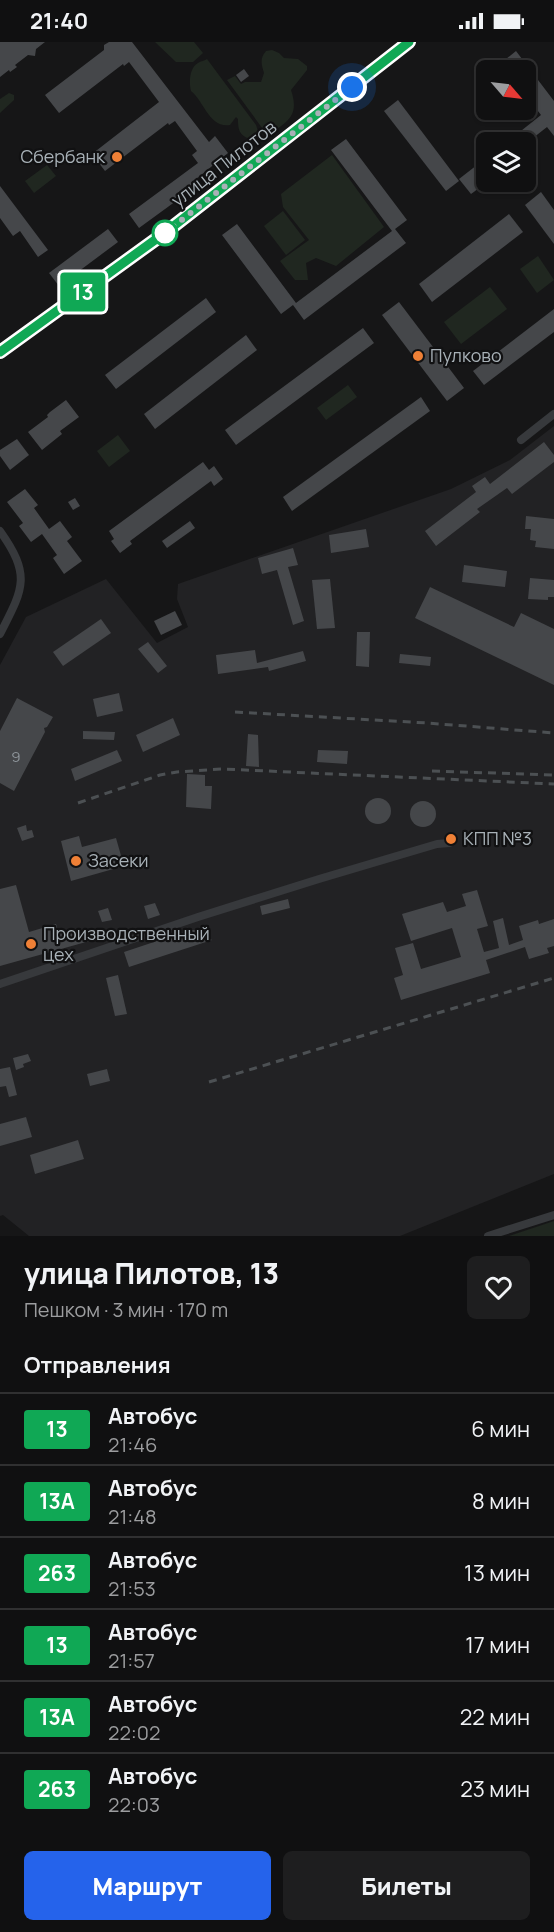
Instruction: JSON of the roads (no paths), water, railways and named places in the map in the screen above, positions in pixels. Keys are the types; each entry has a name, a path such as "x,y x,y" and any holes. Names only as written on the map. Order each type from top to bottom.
{"street":[{"name":"улица Пилотов","path":"0,352 181,221 409,42"},
{"path":"521,440 554,414"},
{"path":"0,531 11,546 19,564 22,583 15,605 0,634"},
{"path":"0,984 319,879 437,844 449,843"},
{"path":"488,1236 554,1215"}],"railway":[{"path":"235,712 554,733"},
{"path":"78,803 160,775 222,769 554,784"},
{"path":"432,771 554,775"},
{"path":"209,1082 554,978"}],"place":[{"name":"Сбербанк","path":"117,157"},
{"name":"Пулково","path":"418,356"},
{"name":"КПП №3","path":"451,839"},
{"name":"Засеки","path":"76,861"},
{"name":"Производственный цех","path":"31,944"}]}
